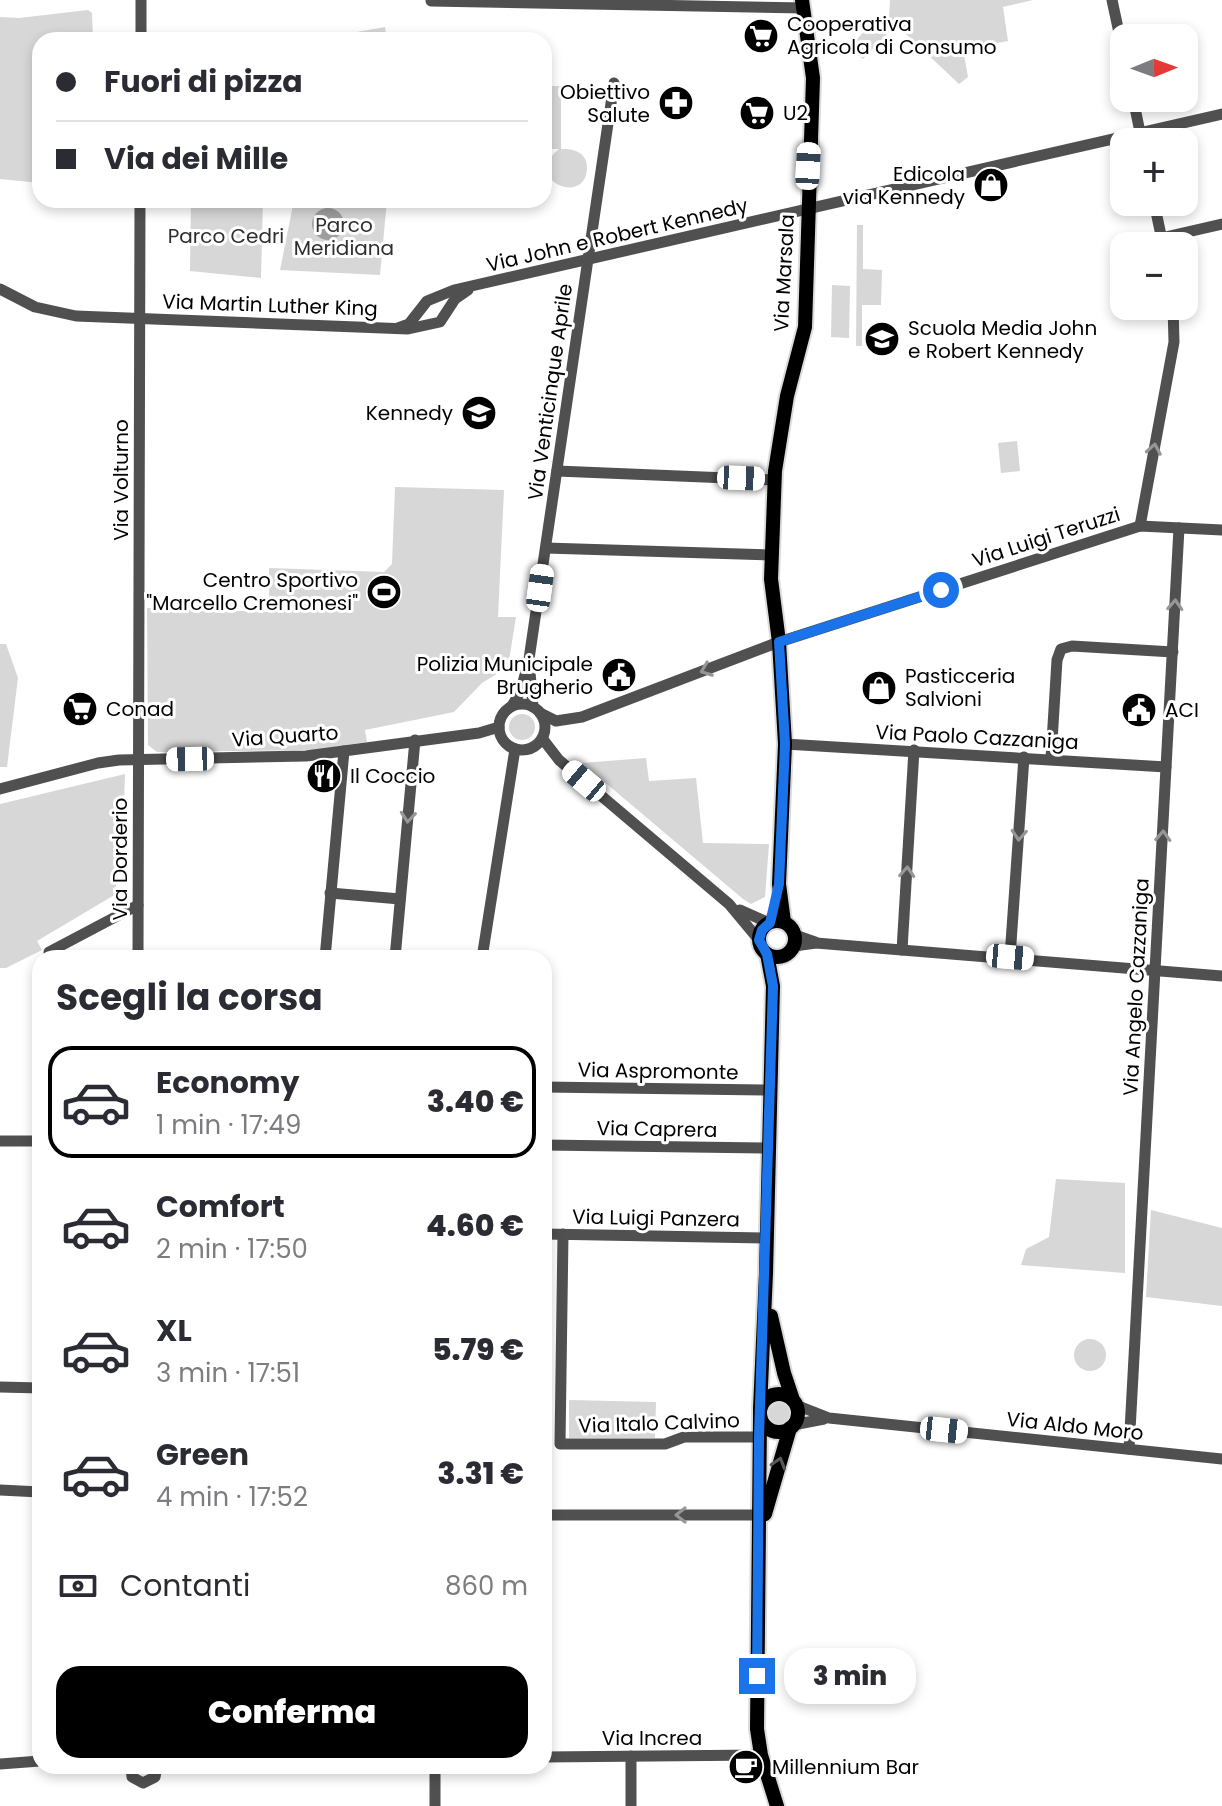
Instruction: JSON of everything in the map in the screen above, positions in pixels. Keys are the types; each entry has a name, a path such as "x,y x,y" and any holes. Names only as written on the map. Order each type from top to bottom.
{"main road":[{"name":"Via Marsala","path":"759,940 762,930 774,923 779,884 785,744 779,642 771,579 775,480 787,396 805,327 813,78 803,4"},
{"path":"774,923 791,946"},
{"path":"759,940 767,954 773,979 759,1437 757,1721 761,1755 777,1806"},
{"path":"767,954 791,946"},
{"path":"773,979 791,946"},
{"path":"759,1554 766,1509 792,1426 798,1416 774,1334 766,1273"},
{"path":"792,1426 785,1431 772,1430 762,1422 760,1412 766,1399 777,1394 795,1403"}],"street":[{"path":"141,0 141,32"},
{"path":"1112,0 1117,24"},
{"path":"431,1 803,4"},
{"name":"Via Venticinque Aprile","path":"512,706 522,687 529,659 614,83"},
{"name":"Via John e Robert Kennedy","path":"1173,128 1222,114"},
{"name":"Via John e Robert Kennedy","path":"426,304 454,290 807,208 1110,144"},
{"name":"Via Volturno","path":"138,760 140,208"},
{"path":"1195,232 1222,224"},
{"path":"426,304 422,317 432,324 440,322 461,294 476,287"},
{"name":"Via Martin Luther King","path":"0,289 35,307 76,316 398,328 432,324"},
{"path":"398,328 409,324 426,304 441,302 445,314"},
{"path":"1173,320 1173,348 1140,526 1222,530"},
{"path":"557,471 775,480"},
{"name":"Via Luigi Teruzzi","path":"779,642 1140,526"},
{"name":"Via Angelo Cazzaniga","path":"1129,1449 1179,528"},
{"path":"546,548 772,555"},
{"path":"559,760 519,750 500,732 502,715 512,706 526,704 556,721 582,717 779,642"},
{"path":"1051,758 1057,660 1061,649 1072,646 1173,652"},
{"name":"Via Venticinque Aprile","path":"529,659 537,710"},
{"path":"519,750 534,747 542,738 545,725 537,710"},
{"name":"Via Quarto","path":"0,789 98,763 281,757 500,732"},
{"path":"542,738 559,760 729,904 759,940"},
{"path":"396,950 415,740"},
{"name":"Via Paolo Cazzaniga","path":"785,744 1166,767"},
{"path":"483,950 519,750"},
{"path":"902,950 914,750"},
{"path":"326,950 344,751"},
{"path":"1010,957 1024,757"},
{"name":"Via Dorderio","path":"138,760 138,950"},
{"path":"330,893 400,899"},
{"path":"729,904 774,923"},
{"path":"53,950 138,905"},
{"path":"791,946 816,943 1222,976"},
{"name":"Via Aspromonte","path":"552,1087 771,1090"},
{"path":"0,1141 32,1141"},
{"name":"Via Caprera","path":"552,1145 770,1148"},
{"name":"Via Luigi Panzera","path":"552,1234 767,1238"},
{"name":"Via Italo Calvino","path":"563,1234 560,1444 665,1444 684,1437 759,1437"},
{"path":"0,1387 32,1388"},
{"name":"Via Aldo Moro","path":"795,1403 829,1418 1222,1459"},
{"name":"Via Aldo Moro","path":"792,1426 829,1418"},
{"path":"0,1490 32,1492"},
{"path":"552,1515 759,1515"},
{"name":"Via Increa","path":"552,1757 761,1755"},
{"path":"631,1756 631,1806"},
{"path":"0,1764 32,1762"},
{"path":"132,1774 135,1780 143,1783 153,1779 156,1774"},
{"path":"435,1774 435,1806"}],"green space":[{"path":"890,0 1033,0 1003,7 1008,41 963,49 968,77 959,84 889,18"},
{"path":"88,10 92,13 93,32 32,32 32,182 0,179 0,17 19,18"},
{"path":"877,17 890,31 863,59 849,48"},
{"path":"385,27 386,32 357,32"},
{"path":"552,86 561,86 561,149 571,149 583,155 587,164 584,180 576,186 567,187 552,180 552,157 559,149 552,149"},
{"name":"Parco Cedri","path":"191,208 263,208 261,278 190,271"},
{"name":"Parco Meridiana","path":"292,208 386,208 380,275 280,270"},
{"path":"857,225 863,225 863,269 882,270 881,305 862,305 862,346 856,346"},
{"path":"832,285 850,286 849,338 831,337"},
{"path":"1017,441 1020,471 1001,473 998,443"},
{"name":"Centro Sportivo \"Marcello Cremonesi\"","path":"395,487 504,490 498,617 516,617 508,667 482,683 454,712 365,730 367,742 313,750 157,752 148,745 147,608 269,612 269,568 384,572 392,564"},
{"path":"0,644 6,644 18,678 7,767 0,767"},
{"path":"522,714 531,718 535,727 531,736 522,740 513,736 509,727 513,718"},
{"path":"646,758 649,781 696,778 703,843 769,844 765,897 751,904 743,899 582,763"},
{"path":"125,774 124,803 116,809 116,894 37,941 42,950 32,950 32,955 6,968 0,968 0,804"},
{"path":"1056,1179 1125,1183 1125,1273 1021,1265 1026,1249 1049,1237"},
{"path":"1151,1210 1222,1228 1222,1306 1146,1297"},
{"path":"1090,1339 1102,1343 1106,1355 1102,1367 1090,1371 1078,1367 1074,1355 1078,1343"},
{"path":"781,1399 791,1403 795,1413 791,1423 781,1427 771,1423 767,1413 771,1403"},
{"path":"569,1400 656,1402 655,1438 569,1438"}],"shaded area":[{"path":"328,208 339,213 344,224 339,235 328,240 317,235 312,224 317,213"}],"place":[{"name":"Cooperativa Agricola di Consumo","path":"761,36"},
{"name":"Obiettivo Salute","path":"676,103"},
{"name":"U2","path":"757,113"},
{"name":"Edicola via Kennedy","path":"991,185"},
{"name":"Scuola Media John e Robert Kennedy","path":"882,339"},
{"name":"Kennedy","path":"479,413"},
{"name":"Centro Sportivo \"Marcello Cremonesi\"","path":"384,592"},
{"name":"Polizia Municipale Brugherio","path":"619,675"},
{"name":"Pasticceria Salvioni","path":"879,688"},
{"name":"Conad","path":"80,709"},
{"name":"ACI","path":"1139,710"},
{"name":"Il Coccio","path":"324,776"},
{"name":"Millennium Bar","path":"746,1767"}],"route":[{"path":"757,1676 759,1437 773,986 767,954 759,940 762,930 770,923 779,884 785,744 779,642 941,590"}]}
